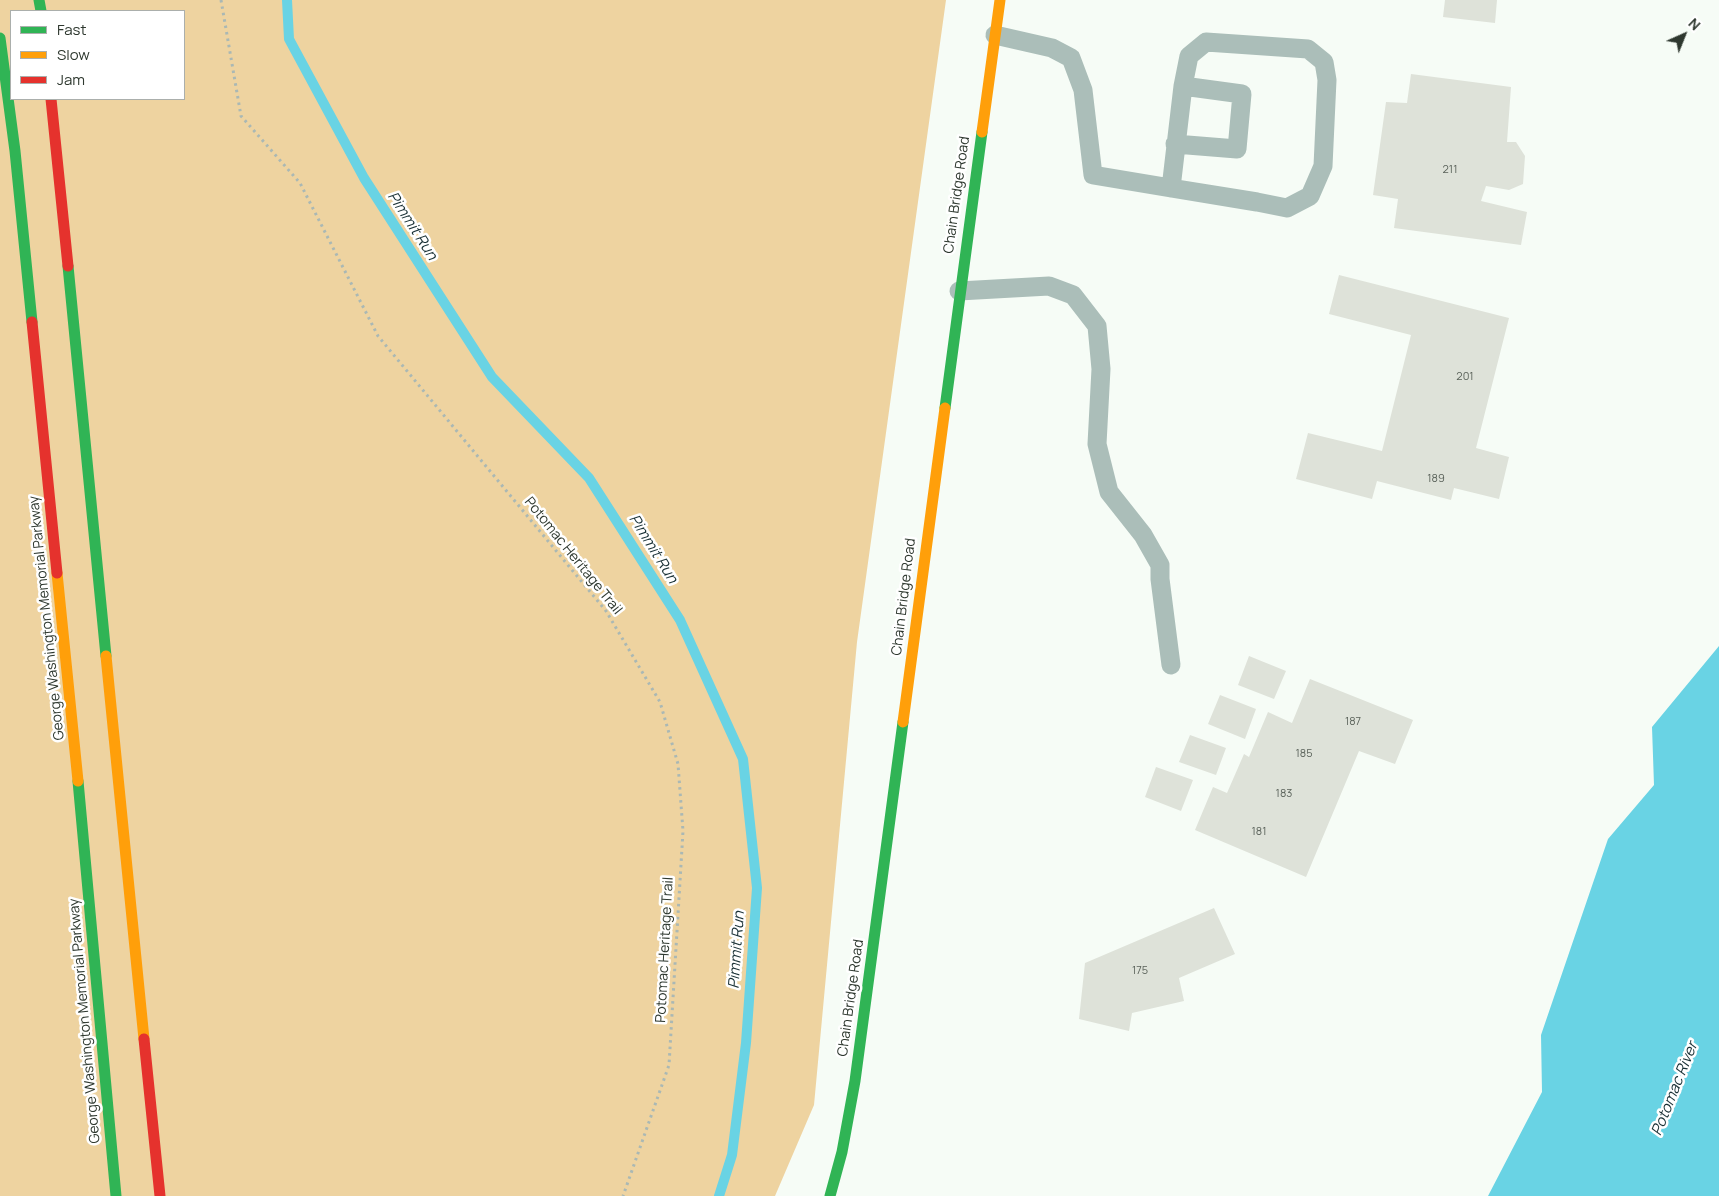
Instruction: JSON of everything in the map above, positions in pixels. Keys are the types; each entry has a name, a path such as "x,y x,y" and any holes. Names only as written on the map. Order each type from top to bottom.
{"main road":[{"name":"Chain Bridge Road","path":"830,1196 842,1152 855,1081 959,291 1000,0"},
{"name":"George Washington Memorial Parkway","path":"0,38 15,151 71,711 116,1196"},
{"path":"51,100 160,1196"}],"lane":[{"path":"995,35 1052,48 1071,58 1082,90 1093,175 1287,208 1310,196 1323,166 1327,80 1324,62 1308,49 1206,42 1189,56 1175,144 1171,188"},
{"path":"1175,144 1237,149 1242,94 1183,86"},
{"path":"959,291 1049,286 1073,296 1097,326 1101,369 1096,444 1109,492 1143,535 1160,564 1160,579 1172,665"}],"path":[{"name":"Potomac Heritage Trail","path":"220,0 240,116 300,183 378,336 606,611 660,702 678,764 683,831 669,1065 623,1196"}],"shaded area":[{"path":"0,0 946,0 857,642 814,1105 775,1196 0,1196"}],"water":[{"name":"Potomac River","path":"1719,646 1719,1196 1488,1196 1542,1092 1541,1035 1608,839 1654,785 1652,727"}],"building":[{"path":"1445,0 1497,0 1495,23 1443,17"},
{"path":"1411,74 1511,87 1507,142 1516,142 1525,156 1523,184 1509,190 1486,186 1481,201 1527,212 1521,245 1394,228 1398,199 1373,195 1386,102 1407,103"},
{"path":"1339,275 1509,318 1476,448 1509,457 1499,499 1454,488 1451,500 1377,481 1372,499 1296,479 1308,433 1382,451 1411,335 1329,314"},
{"path":"1249,656 1286,671 1274,699 1238,685"},
{"path":"1310,679 1413,720 1395,764 1359,751 1306,877 1195,830 1213,787 1227,793 1244,754 1249,757 1268,712 1292,723"},
{"path":"1220,695 1256,709 1245,739 1208,724"},
{"path":"1190,735 1226,748 1216,775 1179,762"},
{"path":"1156,767 1193,780 1181,811 1145,797"},
{"path":"1214,908 1235,954 1179,978 1184,1001 1132,1013 1129,1031 1079,1019 1085,963"}],"waterway":[{"name":"Pimmit Run","path":"287,0 289,39 364,178 492,377 589,478 680,620 743,759 757,888 746,1043 732,1155 719,1196"}],"traffic: fast":[{"path":"39,0 41,10"},
{"path":"0,38 15,151 32,322"},
{"path":"945,408 982,132"},
{"path":"68,266 106,656"},
{"path":"830,1196 842,1152 855,1081 903,722"},
{"path":"78,781 116,1196"}],"traffic: slow":[{"path":"982,132 1000,0"},
{"path":"903,722 945,408"},
{"path":"57,573 78,781"},
{"path":"106,656 144,1039"}],"traffic: jam":[{"path":"51,100 68,266"},
{"path":"32,322 57,573"},
{"path":"144,1039 160,1196"}]}
